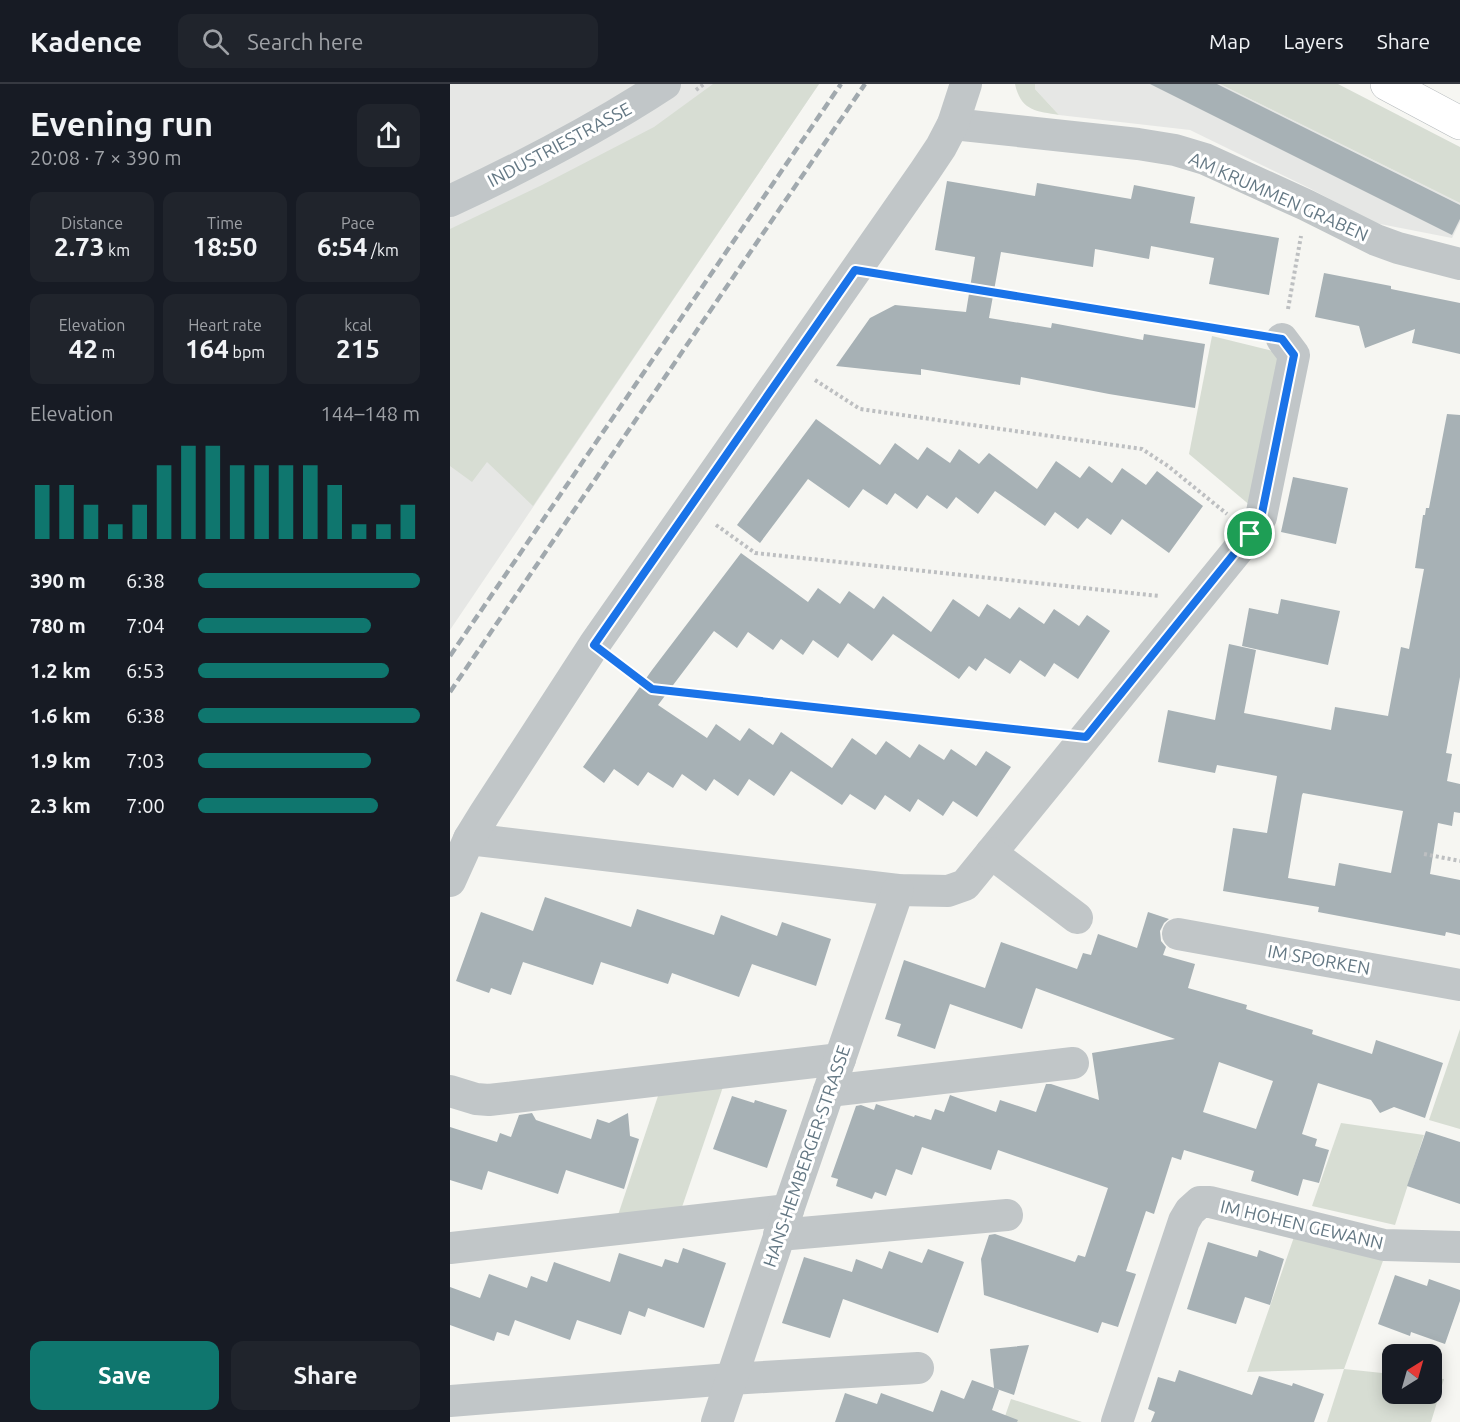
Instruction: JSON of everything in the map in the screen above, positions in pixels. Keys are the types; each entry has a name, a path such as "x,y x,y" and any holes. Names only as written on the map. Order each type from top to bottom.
{"main road":[{"path":"1387,84 1460,123"}],"street":[{"name":"INDUSTRIESTRASSE","path":"452,197 552,150 665,84"},
{"path":"450,881 469,839 497,793 594,645 941,147 953,124 966,84"},
{"name":"AM KRUMMEN GRABEN","path":"953,124 1175,150 1204,159 1398,249 1460,264"},
{"path":"469,839 898,890 948,891 965,885 1261,518 1294,355 1282,339"},
{"path":"991,853 1077,918"},
{"name":"HANS-HEMBERGER-STRASSE","path":"717,1422 783,1222 898,890"},
{"name":"IM SPORKEN","path":"1178,934 1460,985"},
{"path":"450,1091 463,1096 489,1100 840,1059"},
{"path":"829,1091 1073,1063"},
{"name":"IM HOHEN GEWANN","path":"1117,1422 1184,1221 1190,1211 1200,1203 1210,1202 1384,1245 1460,1247"},
{"path":"450,1248 783,1222 1006,1215"},
{"path":"450,1401 730,1379 918,1368"}],"path":[{"path":"855,270 1282,339 1306,205"},
{"path":"791,364 860,409 1142,449 1168,466 1250,534"},
{"path":"690,508 755,553 1197,600"},
{"path":"594,645 652,689 1086,737"},
{"path":"1424,854 1460,861"}],"shaded area":[{"path":"450,84 819,84 450,630"},
{"path":"713,84 819,84 533,506 487,462 472,482 450,466 450,229 654,127"},
{"path":"1015,84 1035,84 1035,89 1059,115 1037,111 1025,105"},
{"path":"1035,84 1220,84 1460,203 1460,222 1452,238 1375,223 1190,130 1059,115 1035,89"},
{"path":"1220,84 1338,84 1460,147 1460,203"},
{"path":"1212,336 1285,354 1252,507 1189,454"},
{"path":"1460,1029 1460,1129 1429,1120"},
{"path":"726,1078 681,1210 617,1218 661,1087"},
{"path":"1341,1123 1424,1135 1395,1225 1312,1206"},
{"path":"1294,1237 1384,1258 1344,1369 1247,1372"},
{"path":"1344,1369 1382,1373 1382,1404 1436,1404 1431,1422 1327,1422"},
{"path":"1011,1399 1082,1422 1003,1422"}],"building":[{"path":"1150,84 1217,84 1460,205 1460,219 1452,235"},
{"path":"947,181 1035,196 1037,183 1131,199 1134,185 1195,197 1190,223 1279,238 1269,295 1209,284 1214,258 1151,246 1149,259 1095,249 1093,267 1001,252 989,318 1051,328 1052,323 1143,340 1144,334 1205,344 1195,408 1021,377 1020,385 921,369 921,375 836,366 870,318 895,305 966,312 975,257 935,250"},
{"path":"1324,273 1460,303 1460,354 1412,343 1415,329 1365,348 1359,326 1315,317"},
{"path":"1447,414 1460,415 1460,677 1446,753 1452,754 1447,781 1460,784 1460,813 1454,812 1452,826 1438,823 1430,874 1460,880 1460,935 1446,932 1445,936 1318,912 1319,907 1223,891 1233,828 1267,833 1277,776 1217,765 1215,773 1158,762 1168,710 1215,720 1229,644 1256,650 1244,713 1331,730 1335,707 1388,716 1401,647 1409,649 1424,569 1415,568 1423,515 1425,515 1426,508 1429,508","holes":["1303,793 1403,811 1391,873 1339,863 1335,886 1288,878"]},
{"path":"816,419 880,465 895,443 918,460 927,447 950,463 959,449 979,464 989,453 1037,489 1056,461 1080,478 1089,466 1112,483 1122,468 1146,485 1157,471 1203,506 1169,553 1122,519 1111,535 1087,518 1078,529 1055,512 1045,526 995,491 978,514 956,497 947,509 927,495 917,509 895,493 887,505 863,489 849,508 808,479 760,543 737,525"},
{"path":"1293,477 1348,488 1336,544 1281,532"},
{"path":"741,553 808,602 818,588 840,604 849,591 874,609 883,596 931,632 953,599 979,617 987,604 1010,619 1019,607 1044,624 1054,609 1079,626 1087,615 1110,631 1078,679 1054,663 1045,677 1020,660 1010,674 985,658 976,671 969,666 959,679 893,634 872,661 848,643 838,658 813,640 803,655 781,639 773,650 748,632 737,648 714,631 658,705 707,738 716,724 740,741 749,728 773,745 781,732 832,768 852,738 876,755 886,741 910,758 919,744 944,760 951,749 976,766 986,751 1011,767 977,817 953,801 943,816 918,799 910,812 885,795 875,810 850,794 842,805 791,771 774,796 749,779 738,796 714,779 706,791 682,774 673,788 648,772 638,786 614,769 604,783 583,767 652,670"},
{"path":"1281,599 1340,611 1328,665 1242,646 1249,608 1278,614"},
{"path":"545,897 631,927 637,909 714,935 721,915 777,936 782,922 831,939 816,986 752,964 739,997 672,973 668,984 601,962 593,985 523,962 511,995 491,988 489,993 456,981 481,912 533,931"},
{"path":"1148,912 1169,919 1160,931 1161,941 1166,947 1163,955 1195,964 1188,988 1247,1005 1246,1009 1313,1030 1312,1034 1372,1054 1376,1040 1443,1063 1425,1118 1394,1107 1380,1113 1371,1100 1318,1083 1302,1134 1317,1139 1315,1146 1329,1150 1319,1183 1303,1179 1298,1196 1251,1181 1254,1171 1184,1150 1181,1160 1172,1157 1154,1214 1146,1211 1126,1271 1136,1274 1118,1327 1102,1322 1098,1333 984,1295 981,1259 989,1235 995,1234 1075,1262 1078,1255 1085,1257 1108,1188 998,1150 991,1170 922,1147 912,1175 896,1169 886,1196 875,1192 872,1199 836,1186 838,1179 831,1177 856,1106 861,1105 874,1110 876,1104 914,1117 915,1115 931,1120 935,1109 944,1112 950,1095 996,1112 1000,1100 1036,1112 1046,1084 1099,1100 1092,1053 1175,1039 1036,988 1022,1029 950,1004 935,1049 897,1036 901,1024 885,1019 904,960 985,988 1001,942 1077,969 1083,953 1091,955 1098,934 1137,948","holes":["1219,1062 1273,1081 1256,1129 1203,1112"]},
{"path":"732,1096 787,1110 767,1168 713,1149"},
{"path":"532,1113 536,1120 591,1139 597,1119 609,1123 628,1113 630,1136 639,1139 624,1189 566,1170 558,1194 488,1171 482,1190 450,1180 450,1127 497,1142 500,1133 511,1137 519,1115"},
{"path":"1426,1131 1460,1142 1460,1204 1407,1186"},
{"path":"1208,1242 1257,1257 1259,1250 1284,1259 1270,1305 1245,1297 1236,1324 1187,1309"},
{"path":"683,1248 726,1263 704,1328 648,1308 645,1317 629,1311 621,1335 577,1320 570,1340 515,1320 509,1336 497,1332 494,1341 450,1325 450,1287 480,1298 489,1274 527,1288 531,1276 547,1282 554,1262 610,1282 619,1253 662,1267 665,1259 678,1263"},
{"path":"928,1249 964,1262 938,1333 843,1299 830,1338 782,1323 804,1257 852,1272 856,1259 882,1269 889,1251 922,1263"},
{"path":"1395,1275 1427,1286 1429,1279 1460,1290 1460,1301 1445,1344 1411,1332 1410,1336 1378,1324"},
{"path":"1029,1345 1014,1395 994,1388 990,1349"},
{"path":"1179,1370 1252,1395 1259,1376 1292,1386 1293,1383 1324,1394 1314,1422 1151,1422 1155,1412 1148,1409 1158,1377 1175,1382"},
{"path":"972,1380 999,1390 992,1410 1018,1420 1017,1422 835,1422 845,1393 877,1404 881,1393 933,1412 941,1390 964,1399"}],"railway":[{"path":"450,656 841,84"},
{"path":"450,692 865,84"}],"route":[{"path":"855,270 1282,339 1294,355 1261,518 1250,534 1086,737 652,689 594,645 855,270"}]}
